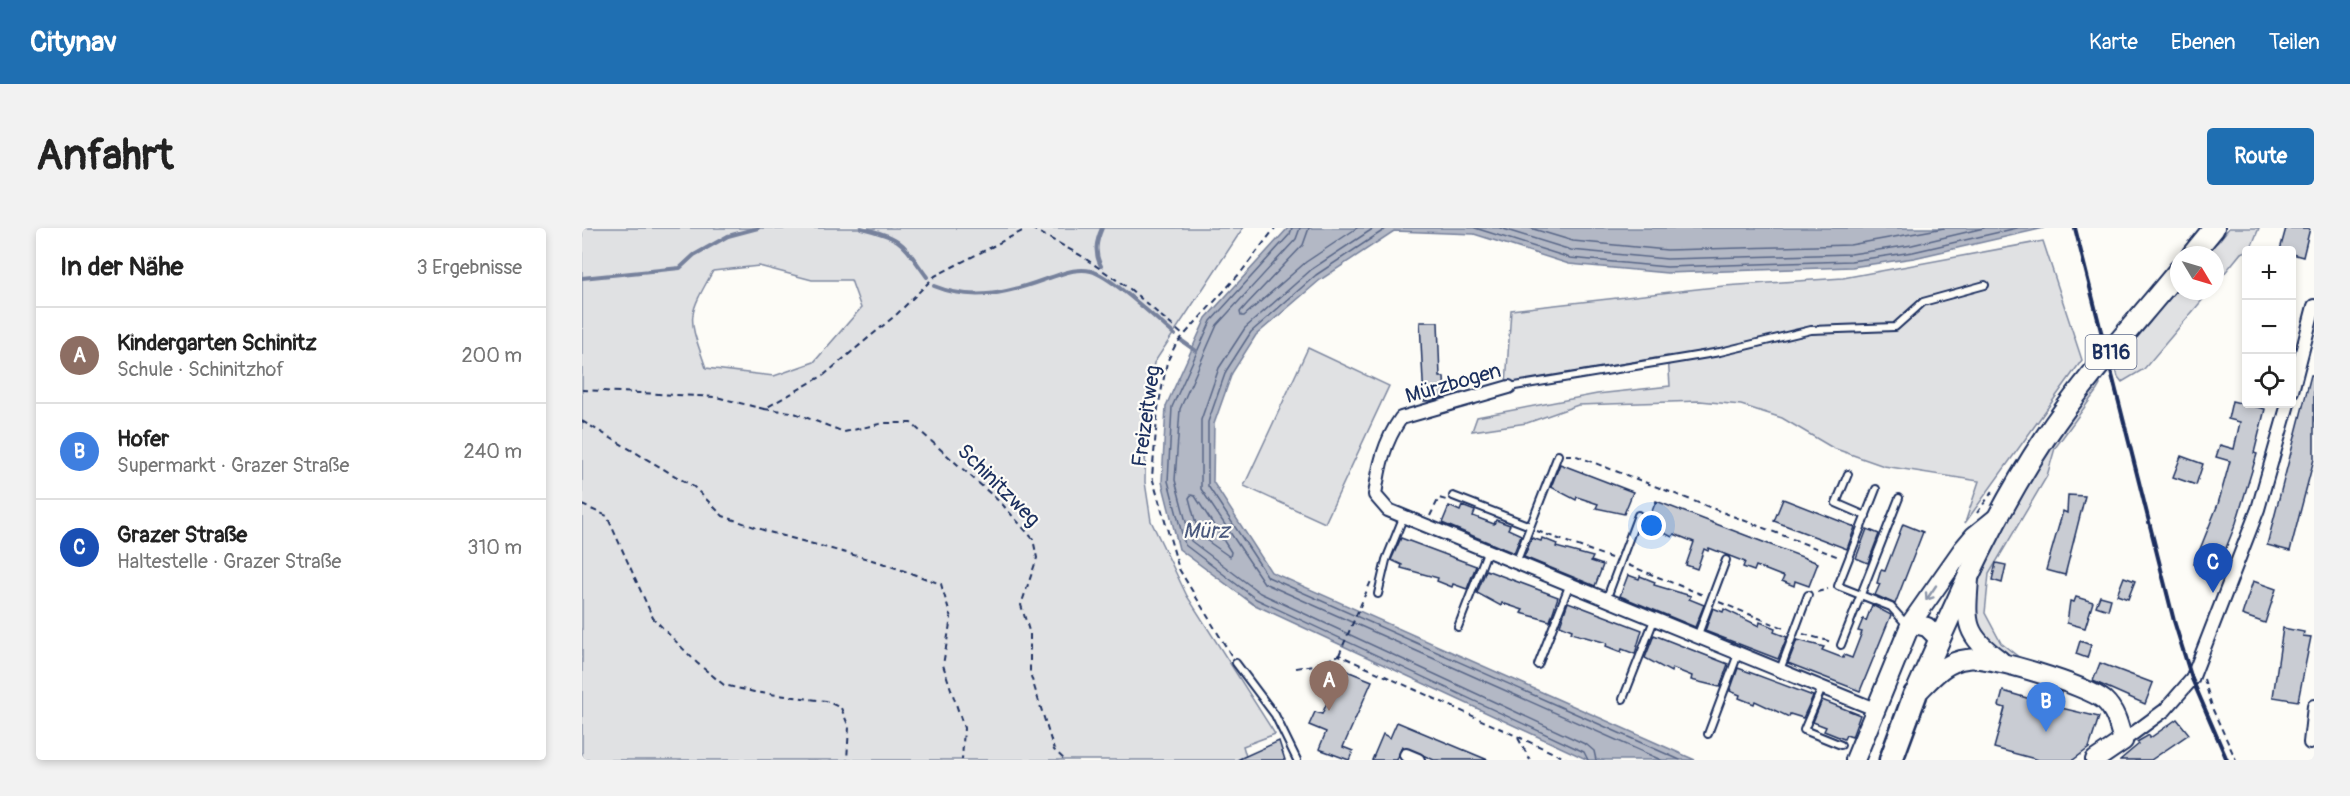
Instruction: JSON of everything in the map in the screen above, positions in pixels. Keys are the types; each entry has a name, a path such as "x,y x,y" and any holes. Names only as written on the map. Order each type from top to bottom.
{"highway":[{"name":"B116","path":"1891,760 1915,695"}],"main road":[{"path":"2199,246 2214,228"},
{"name":"B116","path":"1915,695 1995,519 2052,427 2170,281"}],"street":[{"path":"2296,379 2311,334 2314,306"},
{"name":"Mürzbogen","path":"1509,387 1401,418 1383,451 1375,495 1388,510 1877,710"},
{"path":"2095,760 2165,710 2193,679 2258,509 2287,408"},
{"path":"1855,760 1910,625 1968,542 1995,519"},
{"path":"1969,572 1966,617 1969,628 1982,647 2004,663"},
{"path":"1910,625 1927,627 1940,640"},
{"path":"1915,695 1936,673 1958,661 1975,658 2004,663 2096,695 2112,710 2122,741"},
{"path":"2310,743 2314,706"}],"lane":[{"name":"Mürzbogen","path":"1509,387 1720,352 1811,330 1896,327 1923,302 1985,285"},
{"path":"1516,564 1558,455"},
{"path":"1848,474 1836,503 1866,516"},
{"path":"1876,489 1838,586 1891,607 1910,625"},
{"path":"1453,496 1530,527"},
{"path":"1841,645 1899,498"},
{"path":"1606,600 1638,515"},
{"path":"1378,594 1386,560 1403,518"},
{"path":"1458,627 1487,552"},
{"path":"1697,637 1726,560"},
{"path":"1538,665 1569,585"},
{"path":"1780,671 1808,595"},
{"path":"1623,699 1653,620"},
{"path":"1708,734 1738,654"},
{"path":"1236,663 1275,715 1297,760"},
{"path":"1821,688 1804,730 1841,745"}],"path":[{"path":"582,390 716,397 764,409 824,375 897,314 935,276 1029,228 1080,255 1130,289 1183,335"},
{"name":"Freizeitweg","path":"1236,663 1216,635 1179,569 1152,477 1158,408 1167,362 1183,335 1242,271 1275,228"},
{"name":"Schinitzweg","path":"764,409 792,412 844,432 884,423 911,423 1002,504 1033,539 1037,558 1021,605 1030,634 1030,673 1054,750 1065,760"},
{"path":"582,421 694,487 723,516 769,532 879,562 941,584 951,618 943,665 964,728 962,760"},
{"path":"1558,455 1574,455 1848,561"},
{"path":"1425,527 1439,498 1452,502 1453,496"},
{"path":"582,505 607,516 653,618 697,663 724,685 754,692 825,701 841,708 849,727 847,760"},
{"path":"1530,527 1794,632 1841,645"},
{"path":"1808,595 1838,586"},
{"path":"1296,668 1319,664 1339,655 1363,598"},
{"path":"1339,655 1569,760"},
{"path":"2200,664 2213,710 2236,760"},
{"path":"1516,736 1530,760"}],"shaded area":[{"path":"582,228 1243,228 1154,363 1146,407 1145,482 1151,521 1187,596 1275,734 1243,746 1247,760 582,760","holes":["759,266 812,280 851,280 861,308 814,362 774,376 706,368 693,327 693,318 698,299 713,271"]},
{"path":"2229,228 2259,228 2252,246 2242,246 2242,253 2224,274 2224,246 2213,246"},
{"path":"2043,241 2082,360 1965,523 1979,481 1884,466 1833,448 1782,418 1741,405 1700,401 1578,405 1527,423 1472,431 1477,417 1597,394 1670,386 1668,356 1506,384 1511,310 1724,286 1843,278"},
{"path":"2170,292 2170,300 2202,300 2144,369 2122,382 2118,377 2113,359"},
{"path":"1308,348 1389,386 1325,523 1244,486"},
{"path":"2098,377 2100,385 2055,448 2047,476 1989,574 1985,613 2001,643 2025,662 1998,653 1973,618 1976,588 1989,558 2047,447"}],"water":[{"name":"Mürz","path":"1288,228 2044,228 1914,258 1852,267 1667,273 1569,264 1474,234 1394,231 1320,280 1256,335 1232,373 1214,424 1213,482 1271,572 1695,760 1588,760 1253,604 1179,549 1162,482 1166,406 1206,318"}],"building":[{"path":"2286,228 2310,228 2303,257 2296,255 2296,246 2281,246"},
{"path":"1420,322 1438,322 1440,377 1444,377 1445,397 1430,401 1424,401"},
{"path":"2311,375 2314,375 2314,459 2290,551 2267,545"},
{"path":"2232,401 2242,403 2242,408 2265,409 2254,453 2257,454 2236,523 2216,573 2194,564 2218,504 2230,461 2216,457 2220,445 2234,449 2240,422 2228,419"},
{"path":"2181,456 2203,464 2196,485 2173,477"},
{"path":"1560,464 1633,492 1624,514 1596,508 1598,504 1577,497 1576,500 1551,487"},
{"path":"2068,495 2085,496 2065,575 2046,570 2063,511 2067,513"},
{"path":"1783,499 1855,527 1847,549 1774,521"},
{"path":"1656,501 1818,563 1809,586 1795,581 1794,586 1782,581 1784,577 1756,566 1754,571 1743,567 1745,562 1709,548 1708,551 1704,549 1697,569 1686,565 1694,542 1674,534 1672,537 1647,524"},
{"path":"1449,506 1460,511 1462,506 1475,511 1473,516 1494,524 1496,520 1510,525 1508,529 1521,535 1514,553 1442,523"},
{"path":"1903,524 1923,532 1895,604 1875,595 1880,584 1877,583 1881,570 1885,571"},
{"path":"1867,529 1879,534 1868,563 1856,558"},
{"path":"1401,538 1476,566 1467,589 1453,584 1452,587 1437,581 1438,578 1401,568 1402,565 1391,560"},
{"path":"1532,538 1541,541 1542,538 1557,544 1556,547 1593,557 1591,561 1603,565 1595,586 1524,557"},
{"path":"1996,563 2006,565 2002,583 1992,580"},
{"path":"1486,570 1558,597 1550,621 1521,613 1523,610 1502,603 1501,606 1477,593"},
{"path":"1628,575 1639,579 1640,576 1655,582 1654,585 1691,596 1689,599 1704,605 1695,627 1620,596"},
{"path":"2124,577 2135,581 2128,599 2117,595"},
{"path":"2253,581 2276,589 2265,623 2242,615"},
{"path":"2100,596 2111,599 2108,610 2096,606"},
{"path":"2076,597 2093,602 2085,628 2067,623 2070,601 2074,602"},
{"path":"1568,602 1642,630 1635,654 1622,649 1621,652 1606,646 1607,643 1571,633 1572,630 1560,625"},
{"path":"1872,605 1891,615 1860,691 1788,663 1797,640 1824,647 1822,650 1843,658 1844,655 1852,658 1862,632 1858,631 1863,619 1866,621"},
{"path":"1713,608 1723,612 1724,609 1759,626 1760,622 1775,628 1774,632 1787,637 1778,659 1705,631"},
{"path":"2283,628 2304,632 2303,636 2311,637 2298,701 2273,697"},
{"path":"1654,635 1728,664 1720,687 1691,680 1692,676 1672,668 1671,672 1645,658"},
{"path":"2080,641 2091,645 2087,658 2076,654"},
{"path":"2100,663 2153,683 2145,704 2093,681"},
{"path":"1738,668 1813,696 1803,718 1790,714 1789,717 1755,701 1754,704 1739,698 1740,695 1730,691"},
{"path":"1342,669 1372,681 1343,747 1353,751 1349,760 1319,749 1326,732 1309,725 1315,712 1322,714"},
{"path":"2041,686 2061,693 2057,707 2099,717 2089,748 2073,760 2039,760 1994,748 2005,708 1999,706 2003,691 2037,701"},
{"path":"1822,700 1860,715 1852,737 1846,735 1844,739 1824,731 1826,727 1813,722"},
{"path":"2177,719 2189,734 2151,760 2120,760 2139,744 2137,742 2149,735 2150,738"},
{"path":"1397,722 1488,760 1434,760 1402,746 1397,760 1372,760 1383,734 1390,738"},
{"path":"1279,741 1285,760 1237,760"}],"waterway":[{"path":"582,278 680,268 694,255 728,236 758,228"},
{"path":"776,228 783,228"},
{"path":"861,228 886,235 901,243 927,277"},
{"path":"1101,266 1097,256 1097,247 1102,228"},
{"path":"934,286 963,294 990,294 1004,292 1068,272 1091,271 1122,289 1175,335"},
{"path":"1182,341 1196,351"}],"railway":[{"path":"2075,228 2174,621 2192,679 2227,760"}],"place":[{"name":"Grazer Straße","path":"2213,593"},
{"name":"Kindergarten Schinitz","path":"1329,711"},
{"name":"Hofer","path":"2046,732"}]}
